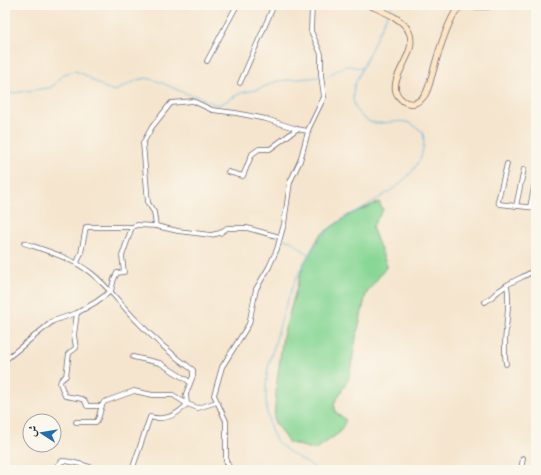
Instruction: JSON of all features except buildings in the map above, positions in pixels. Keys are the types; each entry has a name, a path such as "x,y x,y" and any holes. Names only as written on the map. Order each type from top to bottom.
{"street":[{"path":"207,61 237,5"},
{"path":"240,83 274,5"},
{"path":"231,470 226,461 226,421 214,394 222,367 249,324 256,289 269,267 280,238 284,224 290,182 300,162 308,131 324,97 321,75 321,54 311,31 312,5"},
{"path":"369,5 406,26 411,36 410,50 396,80 394,89 400,98 408,103 414,103 419,102 426,94 443,38 456,11 463,6 487,7 492,5"},
{"path":"156,226 154,212 148,203 143,143 152,127 171,103 193,101 212,110 266,119 308,131"},
{"path":"228,172 243,176 252,154 259,149 270,149 297,129"},
{"path":"507,164 498,203 500,205 536,208"},
{"path":"516,206 524,169"},
{"path":"530,207 536,178"},
{"path":"77,263 81,253 86,227 132,227 137,225 156,226 178,231 211,235 220,234 227,228 247,228 280,238"},
{"path":"5,360 53,321 77,313 111,291 117,273 124,272 122,256 132,227"},
{"path":"24,243 77,263 92,273 111,291 134,319 177,359 193,370 193,376 186,394 187,404 180,412 168,418 150,417 132,470"},
{"path":"485,302 507,285 526,276 536,269"},
{"path":"506,364 504,345 508,307 507,285"},
{"path":"77,313 74,335 76,348 69,353 66,376 60,383 65,396 84,400 87,406 101,406"},
{"path":"133,356 160,363 190,382"},
{"path":"76,422 96,422 99,419 101,406 104,402 134,391 153,395 173,394 187,404 198,408 217,402"},
{"path":"521,470 523,458"},
{"path":"55,470 62,461 73,461 94,469 102,470"}],"green space":[{"path":"379,202 383,210 372,227 387,266 366,294 349,378 334,404 336,413 346,420 339,433 315,450 288,442 274,421 277,381 283,336 303,265 320,235 347,216"}],"waterway":[{"path":"388,12 392,5"},
{"path":"317,470 279,444 272,433 268,417 266,391 269,362 294,283 316,244 326,233 339,223 389,192 404,180 416,166 423,151 423,132 415,126 402,122 371,122 363,118 355,107 353,99 354,86 387,15"},
{"path":"322,77 329,75 345,66 352,66 362,69"},
{"path":"5,95 48,88 53,86 64,74 75,71 83,74 105,88 115,91 137,80 147,78 187,94 198,96 217,105 241,93 259,89 277,81 319,77"},
{"path":"283,239 291,241 308,254"}]}
